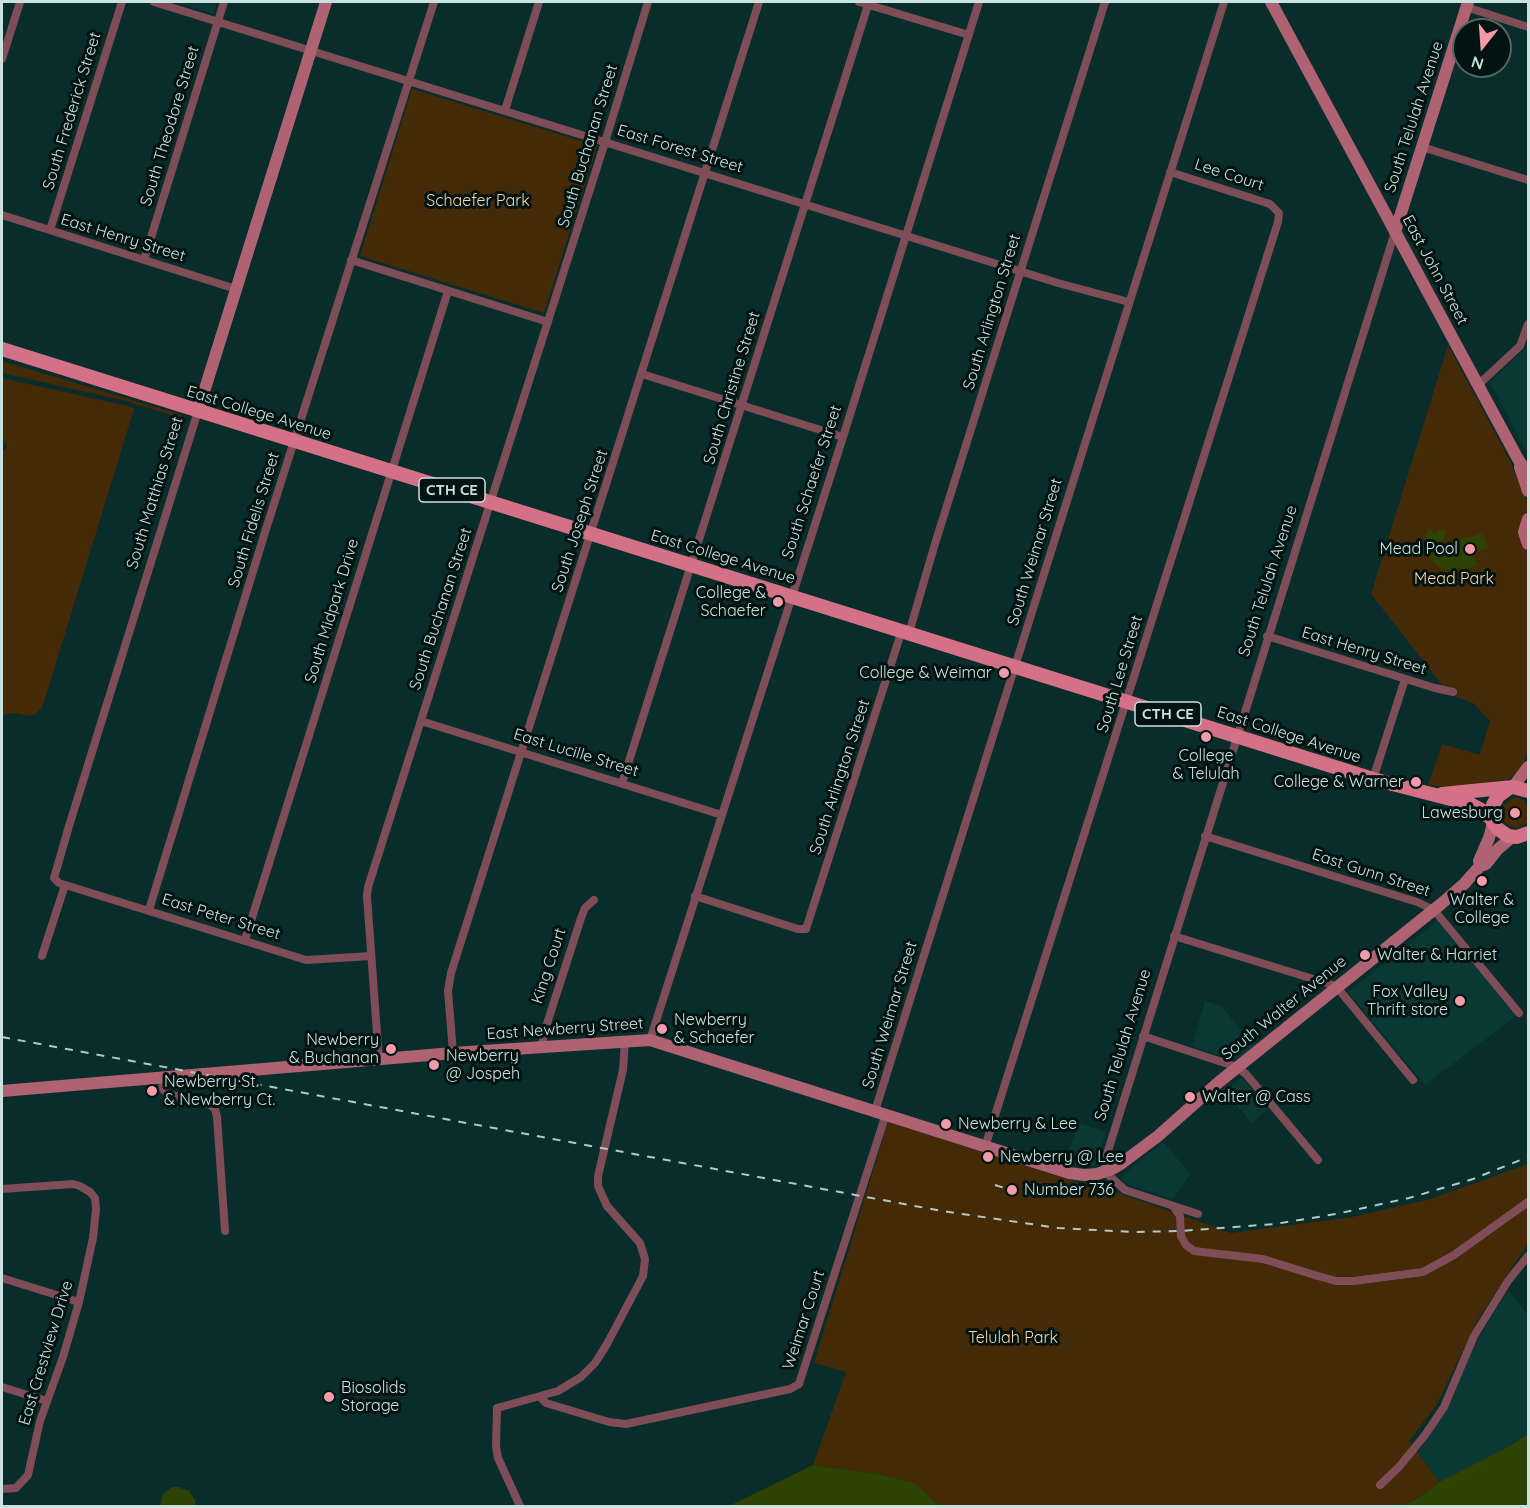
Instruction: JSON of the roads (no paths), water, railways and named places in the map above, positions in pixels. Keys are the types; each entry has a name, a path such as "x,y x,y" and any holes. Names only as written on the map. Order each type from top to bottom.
{"main road":[{"name":"South Matthias Street","path":"198,411 326,2"},
{"name":"East John Street","path":"1271,2 1528,474"},
{"name":"South Telulah Avenue","path":"1395,232 1467,4"},
{"name":"East College Avenue","path":"2,349 1373,779 1476,807 1493,821 1502,833 1521,837"},
{"name":"East John Street","path":"1518,459 1521,475 1528,491"},
{"path":"1528,520 1524,532 1528,543"},
{"path":"1493,821 1492,810 1495,800 1511,787 1528,767"},
{"name":"East College Avenue","path":"1434,794 1511,787 1528,791"},
{"name":"South Walter Avenue","path":"1480,866 1479,861 1489,838 1493,821"},
{"name":"South Walter Avenue","path":"1105,1172 1122,1163 1158,1136 1237,1067 1434,910 1464,884 1480,866 1486,864 1497,850 1521,837"},
{"name":"East Newberry Street","path":"2,1091 453,1053 650,1040 1069,1173 1084,1175 1105,1172"}],"street":[{"path":"2,59 20,2"},
{"name":"South Frederick Street","path":"50,230 122,2"},
{"name":"East Forest Street","path":"154,2 1021,272 1129,302"},
{"name":"South Theodore Street","path":"144,260 225,2"},
{"name":"South Fidelis Street","path":"149,910 294,441 434,2"},
{"path":"505,110 539,2"},
{"name":"South Buchanan Street","path":"379,1061 368,887 648,2"},
{"name":"South Joseph Street","path":"453,1053 448,991 451,973 759,2"},
{"path":"865,2 969,35"},
{"name":"South Christine Street","path":"622,783 805,204 865,2"},
{"name":"South Schaefer Street","path":"650,1040 979,2"},
{"name":"South Arlington Street","path":"695,896 803,930 806,929 933,547 1105,2"},
{"name":"South Weimar Street","path":"880,1113 1015,666 1224,2"},
{"path":"1467,4 1528,27"},
{"path":"1422,147 1528,180"},
{"name":"Lee Court","path":"1170,172 1270,204 1278,210"},
{"name":"South Lee Street","path":"985,1147 1278,222 1278,210"},
{"name":"East Henry Street","path":"2,215 236,289"},
{"name":"South Telulah Avenue","path":"1105,1172 1109,1142 1395,232"},
{"path":"351,261 548,322"},
{"name":"South Midpark Drive","path":"245,940 448,291"},
{"path":"1478,385 1520,346 1528,330"},
{"path":"642,374 843,437"},
{"name":"South Matthias Street","path":"65,885 54,878 198,411"},
{"name":"East Henry Street","path":"1267,636 1453,692"},
{"path":"1373,779 1405,679"},
{"name":"East Lucille Street","path":"421,721 722,815"},
{"name":"East Gunn Street","path":"1205,836 1406,899 1434,910 1519,1013"},
{"path":"42,956 65,885"},
{"name":"East Peter Street","path":"65,885 306,960 371,956"},
{"name":"King Court","path":"542,1046 544,1033 581,918 585,908 594,900"},
{"path":"1174,936 1336,987 1413,1080"},
{"path":"1143,1035 1237,1067 1246,1074 1318,1161"},
{"path":"520,1506 498,1458 497,1408 540,1397 569,1385 595,1363 643,1275 645,1259 640,1243 607,1206 598,1186 598,1176 623,1070 626,1040"},
{"path":"162,1078 166,1094 202,1102 215,1109 225,1231"},
{"name":"Weimar Court","path":"540,1397 546,1403 609,1422 626,1424 790,1389 799,1384 880,1113"},
{"path":"1105,1172 1125,1190 1198,1214"},
{"name":"East Crestview Drive","path":"2,1189 73,1184 87,1189 95,1198 96,1209 93,1238 80,1302 47,1401 28,1475 16,1488 2,1489"},
{"path":"1173,1206 1180,1216 1181,1236 1186,1245 1194,1251 1263,1259 1336,1281 1354,1281 1423,1272 1454,1255 1528,1202"},
{"path":"1380,1485 1399,1467 1444,1407 1474,1336 1508,1281 1528,1256"},
{"path":"2,1278 80,1302"},
{"path":"2,1387 47,1401"}],"railway":[{"path":"2,1037 942,1211 1058,1228 1133,1232 1275,1224 1336,1214 1409,1198 1473,1179 1528,1157"},
{"path":"995,1185 1027,1195"}],"place":[{"name":"Mead Pool","path":"1470,549"},
{"name":"College & Schaefer","path":"778,602"},
{"name":"College & Weimar","path":"1004,673"},
{"name":"College & Telulah","path":"1206,737"},
{"name":"College & Warner","path":"1416,782"},
{"name":"Lawesburg","path":"1515,813"},
{"name":"Walter & College","path":"1482,881"},
{"name":"Walter & Harriet","path":"1365,955"},
{"name":"Fox Valley Thrift store","path":"1460,1001"},
{"name":"Newberry & Schaefer","path":"662,1029"},
{"name":"Newberry & Buchanan","path":"391,1049"},
{"name":"Newberry @ Jospeh","path":"434,1065"},
{"name":"Newberry St. & Newberry Ct.","path":"152,1091"},
{"name":"Walter @ Cass","path":"1190,1097"},
{"name":"Newberry & Lee","path":"946,1124"},
{"name":"Newberry @ Lee","path":"988,1157"},
{"name":"Number 736","path":"1012,1190"},
{"name":"Biosolids Storage","path":"329,1397"}],"park label":[{"name":"Schaefer Park","path":"478,201"},
{"name":"Mead Park","path":"1454,579"},
{"name":"Telulah Park","path":"1013,1338"}]}
